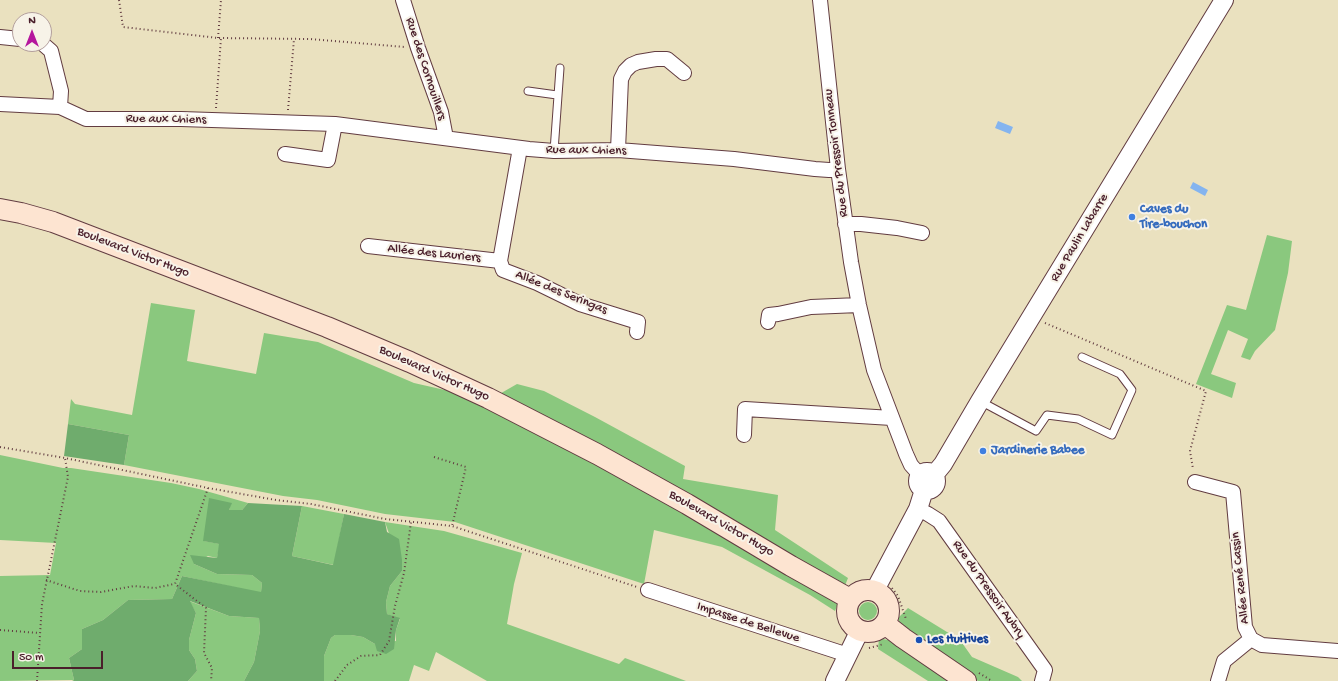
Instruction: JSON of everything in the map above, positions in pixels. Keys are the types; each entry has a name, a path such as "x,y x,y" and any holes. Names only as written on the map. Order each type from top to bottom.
{"main road":[{"name":"Boulevard Victor Hugo","path":"0,209 21,213 60,225 327,327 417,365 488,398 598,454 846,597"},
{"path":"878,586 890,607 886,624 877,631 868,632 860,630 851,624 847,614 846,597 862,590 878,586"},
{"path":"886,624 907,633 970,675"}],"street":[{"name":"Rue des Cornouillers","path":"402,0 441,112 446,138"},
{"name":"Rue du Pressoir Tonneau","path":"820,0 838,169 858,305 874,370 892,418 911,464 926,480"},
{"name":"Rue Paulin Labarre","path":"878,586 918,509 926,480 943,464 1224,0"},
{"path":"0,37 12,38"},
{"path":"50,52 61,91 60,107"},
{"path":"618,150 621,79 625,71 631,64 656,59 667,59 684,73"},
{"name":"Rue aux Chiens","path":"0,104 60,107 86,119 216,120 335,124 520,148 554,151 618,150 734,159 815,169 838,169"},
{"path":"285,154 328,160 335,124"},
{"path":"500,261 520,148"},
{"path":"845,224 861,224 897,228 922,233"},
{"name":"Allée des Lauriers","path":"368,246 500,261"},
{"name":"Allée des Seringas","path":"500,261 503,270 537,283 580,304 638,322 637,332"},
{"path":"768,322 769,315 811,307 858,305"},
{"path":"744,435 745,409 892,418"},
{"name":"Allée René Cassin","path":"1195,482 1233,492 1245,627 1251,639 1262,645 1338,651"},
{"name":"Rue du Pressoir Aubry","path":"918,509 939,521 1045,670 1042,681"},
{"name":"Impasse de Bellevue","path":"648,590 846,652"},
{"path":"835,681 846,652 860,630"},
{"path":"1218,681 1224,661 1251,639"}],"lane":[{"path":"554,151 560,68"},
{"path":"528,91 557,95"},
{"path":"980,401 1036,431 1047,415 1078,419 1112,435 1132,390 1120,374 1082,357"}],"path":[{"path":"119,0 123,27 220,38 310,39 418,48"},
{"path":"216,120 221,0"},
{"path":"286,123 294,39"},
{"path":"1032,318 1206,391 1190,451 1195,482"},
{"path":"0,447 65,458 208,488 276,500 311,504 411,522 452,526 648,590"},
{"path":"37,681 42,604 68,477 65,458"},
{"path":"434,458 466,467 452,526"},
{"path":"175,584 208,488"},
{"path":"334,681 347,665 361,656 380,655 389,642 395,606 404,573 411,522"},
{"path":"46,580 80,590 101,592 134,586 155,588 175,584 206,608 204,653 212,668 211,681"},
{"path":"874,580 878,586 887,584 895,592 904,616 907,633 896,646 886,643 858,651 846,652 847,634 839,610 840,602 846,597 851,585 858,581 874,580"},
{"path":"0,630 39,633"},
{"path":"970,675 992,681"}],"green space":[{"path":"1267,235 1292,241 1288,273 1275,330 1255,351 1250,360 1241,357 1248,339 1228,330 1211,374 1236,383 1232,398 1196,384 1227,305 1246,310"},
{"path":"151,303 195,310 187,361 256,374 264,333 318,342 414,383 489,400 517,384 544,391 685,466 683,479 778,495 775,530 848,578 835,611 810,595 722,547 654,530 644,584 455,522 385,514 317,500 283,496 124,465 129,435 68,424 71,399 75,404 132,415"},
{"path":"68,424 129,435 124,465 64,456"},
{"path":"0,455 63,468 171,483 199,489 248,503 242,510 229,510 231,503 204,541 220,544 217,558 208,556 194,564 217,574 252,575 262,583 261,593 182,576 172,599 128,600 103,620 82,629 82,649 69,658 74,680 0,681 0,576 50,575 56,543 0,540"},
{"path":"209,498 232,503 229,510 242,510 248,503 302,506 292,556 333,565 344,514 385,522 387,532 399,539 402,560 402,571 390,586 386,602 387,614 400,618 396,630 394,649 386,654 377,651 375,644 363,637 335,635 331,638 324,656 324,681 244,681 254,662 260,631 259,618 229,616 190,601 196,613 189,640 189,650 195,659 197,671 188,681 72,681 74,680 69,658 82,649 82,629 103,620 128,600 172,599 182,576 261,592 262,583 252,575 217,574 194,564 190,555 217,558 219,544 203,541"},
{"path":"302,506 344,514 334,565 292,556"},
{"path":"385,522 444,531 522,553 514,584 507,624 619,664 625,658 686,681 487,681 436,652 429,671 414,665 409,681 324,681 324,656 331,638 335,635 363,637 375,644 396,641 396,630 400,619 387,614 386,602 390,586 402,571"},
{"path":"189,601 229,616 259,618 260,631 254,662 244,681 188,681 197,671 195,659 189,650 189,640 196,613"},
{"path":"868,602 874,605 877,611 874,617 868,620 862,617 859,611 862,605"},
{"path":"908,608 960,640 972,657 1018,677 1022,681 978,681 915,639 901,627 898,618"},
{"path":"879,638 896,642 956,681 928,681 878,649"}],"water":[{"path":"998,121 1013,127 1010,134 995,128"},
{"path":"1193,182 1208,190 1205,196 1190,188"}],"place":[{"name":"Caves du Tire-bouchon","path":"1132,217"},
{"name":"Jardinerie Babee","path":"983,451"},
{"name":"Les Huitives","path":"919,640"}]}
